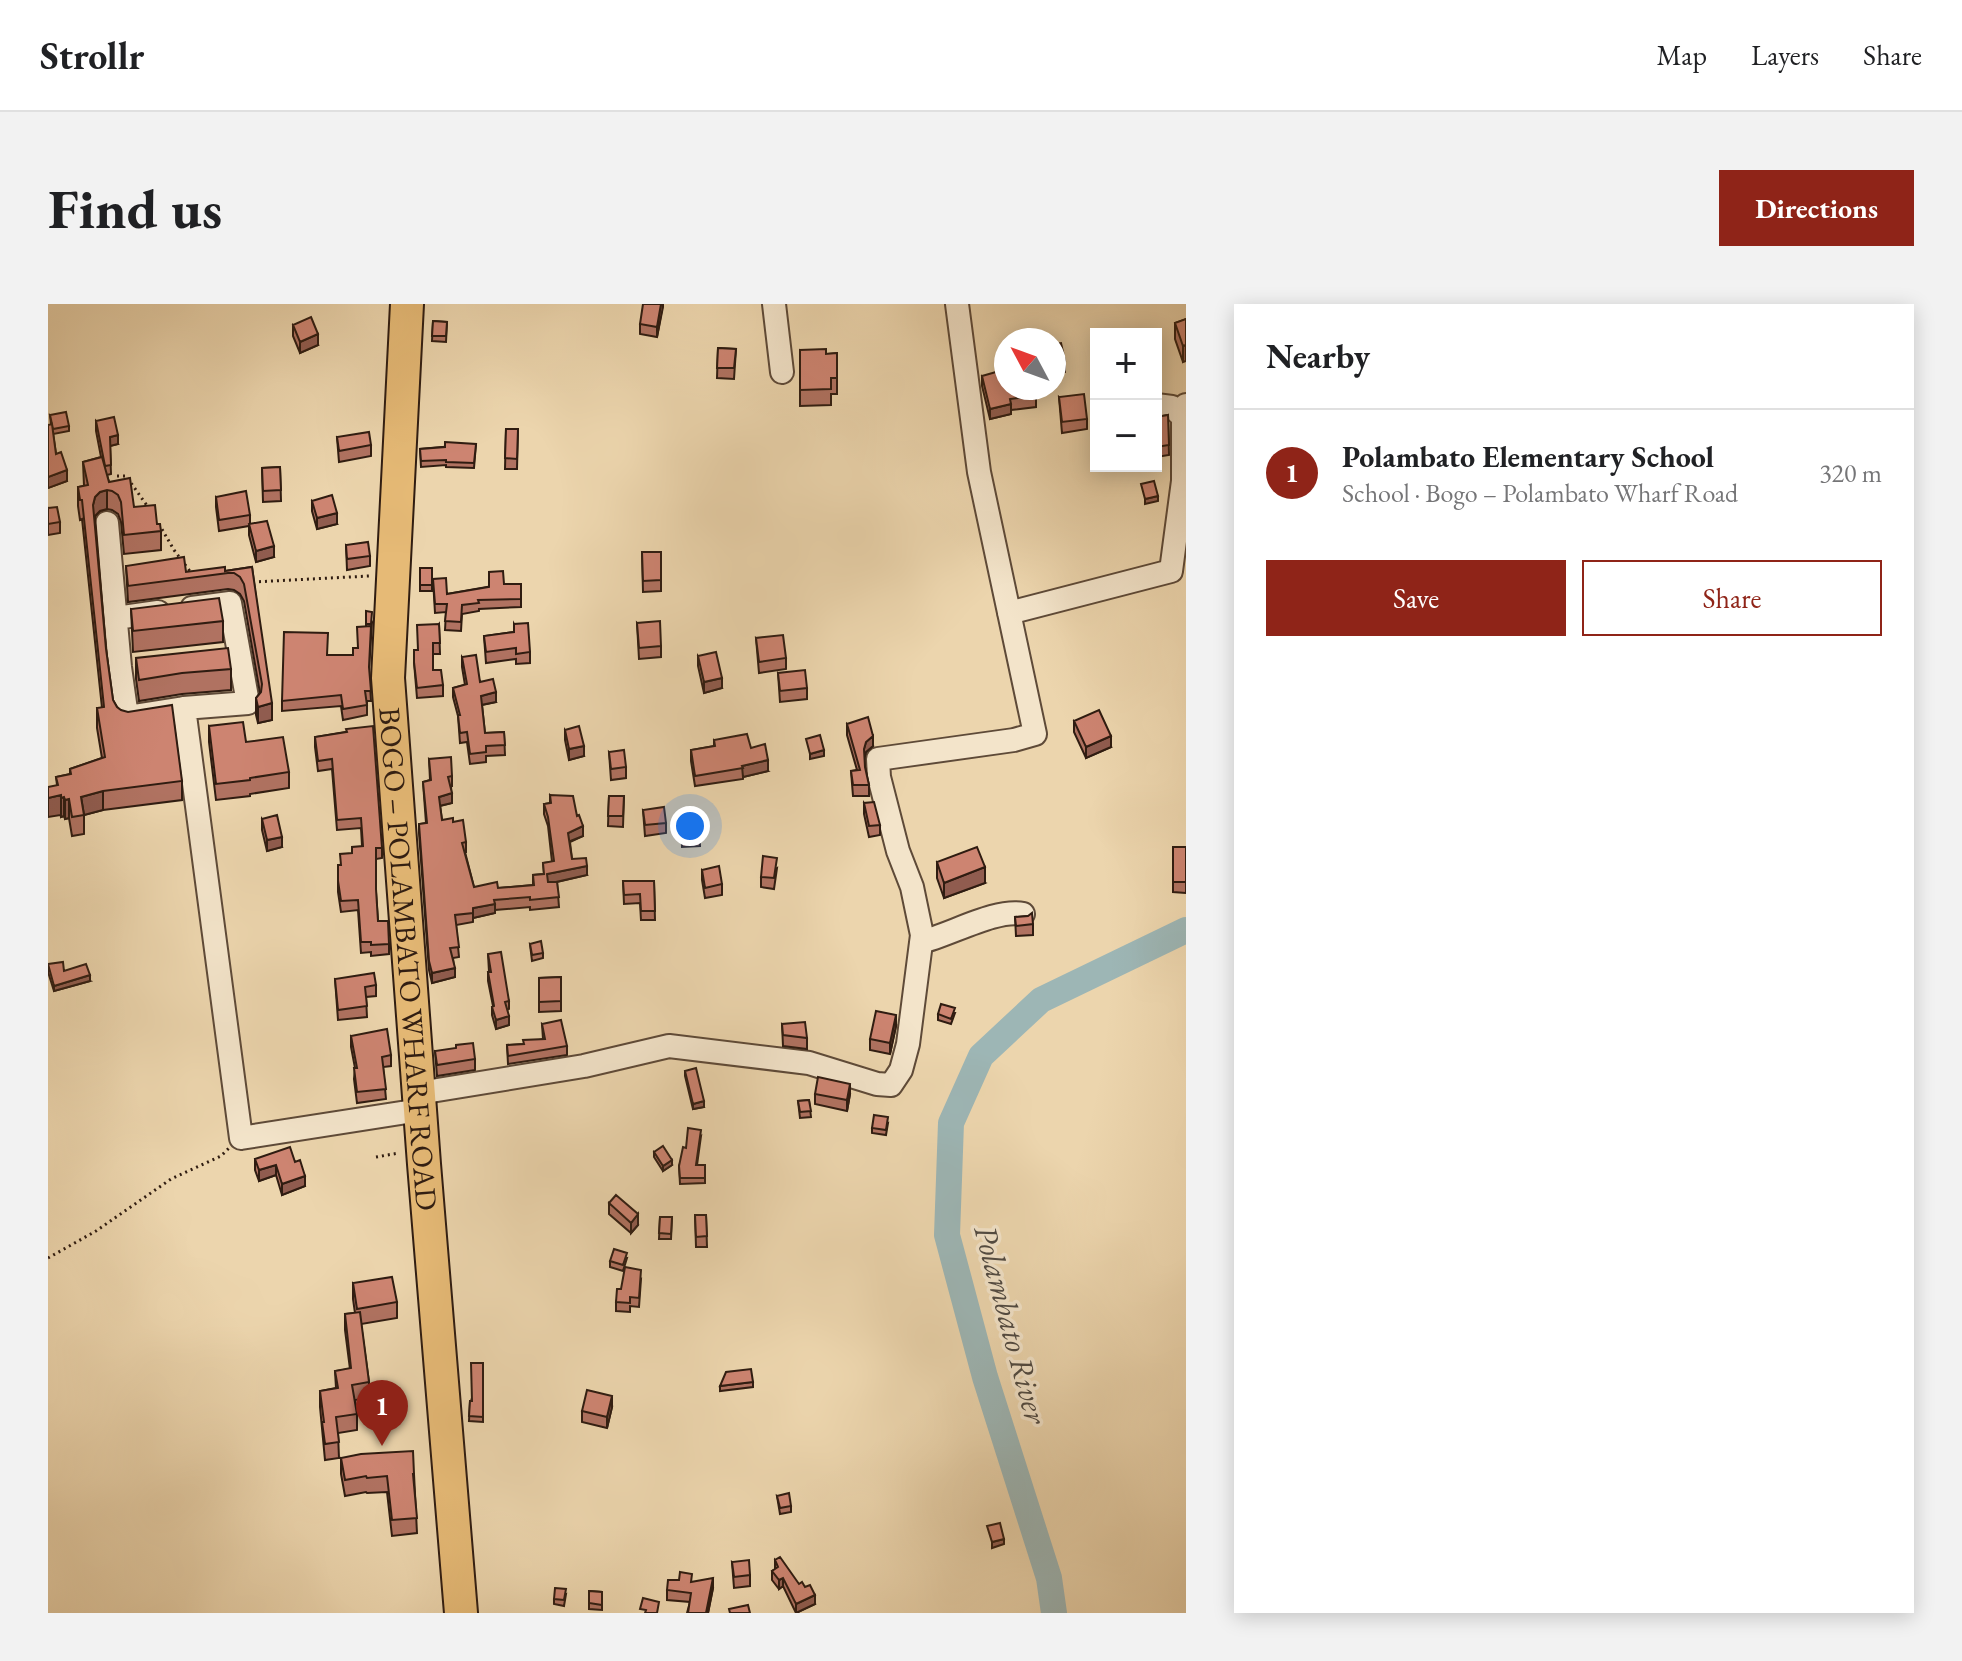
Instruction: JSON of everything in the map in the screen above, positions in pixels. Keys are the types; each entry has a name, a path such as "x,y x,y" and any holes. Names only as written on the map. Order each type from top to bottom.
{"highway":[{"name":"BOGO – POLAMBATO WHARF ROAD","path":"407,304 388,678 461,1613"}],"street":[{"path":"774,304 782,372"},
{"path":"184,708 241,1138 669,1046 809,1063 877,1084 891,1085 901,1070 908,1044 922,935 912,887 898,851 879,777 878,759 1014,740 1035,734 979,472 957,304"},
{"path":"1009,613 1171,571 1183,481 1185,411 1162,406"},
{"path":"107,523 120,569 116,618 128,666 127,717 248,703 232,655 230,603 116,618"},
{"path":"921,942 940,938 998,915 1023,914"}],"path":[{"path":"117,476 126,476 195,578"},
{"path":"242,582 393,575"},
{"path":"48,1258 96,1231 171,1179 221,1156 241,1138"}],"building":[{"path":"643,304 661,304 657,327 640,324"},
{"path":"311,317 318,334 300,342 293,325"},
{"path":"1186,319 1186,345 1183,346 1175,323"},
{"path":"433,321 447,322 446,336 432,336"},
{"path":"718,348 736,349 734,368 717,368"},
{"path":"826,349 826,354 837,353 837,378 831,378 831,389 800,390 800,350"},
{"path":"994,373 994,400 1010,400 1011,404 990,409 982,376"},
{"path":"1084,394 1087,419 1062,422 1059,400 1066,400 1066,396"},
{"path":"66,412 69,426 53,429 50,415"},
{"path":"1168,415 1169,445 1162,446 1162,416"},
{"path":"114,417 118,435 110,437 111,465 105,466 96,421"},
{"path":"52,424 56,454 61,452 67,470 48,477 48,425"},
{"path":"506,429 518,429 517,459 505,458"},
{"path":"369,432 371,445 339,451 337,437"},
{"path":"445,442 476,444 474,463 421,461 420,449 445,447"},
{"path":"102,457 109,482 130,478 134,507 155,505 161,531 124,535 118,495 107,490 95,497 93,505 113,700 117,707 128,712 172,705 182,781 103,791 81,797 84,815 72,817 69,799 61,798 61,795 48,798 48,787 58,785 56,777 71,774 70,769 105,757 97,708 104,707 82,500 78,487 88,485 83,462"},
{"path":"280,467 281,490 263,491 262,468"},
{"path":"1154,481 1158,496 1145,499 1141,484"},
{"path":"246,491 250,515 219,520 216,497"},
{"path":"332,495 337,513 317,518 312,501"},
{"path":"57,507 60,522 48,524 48,508"},
{"path":"267,521 274,546 256,551 249,524"},
{"path":"368,542 370,556 347,559 346,545"},
{"path":"642,552 661,552 661,580 643,581"},
{"path":"184,557 186,572 252,567 272,703 258,707 256,698 262,684 244,584 240,577 228,573 128,586 126,566"},
{"path":"420,568 432,568 432,585 420,585"},
{"path":"503,571 504,584 521,584 521,599 478,600 479,603 462,605 461,622 445,621 447,604 435,604 433,579 446,578 447,594 489,587 489,572"},
{"path":"219,598 223,621 133,631 131,609"},
{"path":"366,611 372,612 371,624 366,624"},
{"path":"660,621 661,646 639,648 637,623"},
{"path":"528,623 530,652 516,654 516,648 486,652 484,636 514,632 514,624"},
{"path":"439,624 440,643 433,643 433,670 441,670 443,685 417,688 414,650 418,650 417,625"},
{"path":"371,626 371,691 365,691 367,705 343,709 341,695 282,701 284,632 328,633 327,655 353,655 353,648 358,648 357,627"},
{"path":"783,635 786,658 759,662 756,638"},
{"path":"228,648 231,669 139,680 136,658"},
{"path":"716,652 722,678 704,682 698,656"},
{"path":"476,655 480,682 493,679 496,692 481,696 485,733 504,732 505,745 486,746 486,752 470,754 467,732 460,733 460,715 453,688 467,684 462,657"},
{"path":"805,670 807,688 780,691 778,673"},
{"path":"1099,710 1111,736 1086,747 1074,721"},
{"path":"868,717 873,736 864,749 869,785 853,785 851,771 860,770 847,724"},
{"path":"243,722 246,742 283,737 289,772 216,784 209,726"},
{"path":"373,726 382,848 376,848 378,921 388,921 389,944 371,945 371,942 361,942 358,900 341,901 338,881 340,854 352,853 352,847 363,846 361,818 337,820 332,759 318,761 315,737"},
{"path":"579,726 584,746 569,749 565,730"},
{"path":"747,734 751,748 765,744 768,760 743,768 695,776 691,750 715,746 714,740"},
{"path":"820,735 824,750 810,754 806,739"},
{"path":"624,750 626,767 611,769 609,752"},
{"path":"451,757 452,776 448,777 452,793 439,797 442,820 463,820 466,842 462,843 474,887 497,882 498,888 534,885 533,875 544,874 543,863 554,861 544,804 551,803 550,795 573,796 577,816 583,826 568,833 572,859 586,858 587,866 547,874 548,882 557,882 559,897 494,900 495,904 473,908 473,913 455,915 459,947 450,948 455,968 432,973 419,824 427,823 423,782 431,780 429,759"},
{"path":"609,796 624,796 623,816 608,816"},
{"path":"874,802 880,825 869,826 864,803"},
{"path":"664,807 666,823 645,825 643,810"},
{"path":"277,815 282,837 267,840 262,819"},
{"path":"699,819 700,835 682,836 681,820"},
{"path":"977,847 985,867 944,883 937,862"},
{"path":"1173,847 1186,847 1186,882 1173,882"},
{"path":"763,856 777,858 774,878 761,877"},
{"path":"719,866 722,884 705,888 702,870"},
{"path":"623,881 654,881 655,911 641,911 640,894 624,895"},
{"path":"1032,913 1033,924 1016,926 1015,917"},
{"path":"541,941 543,953 532,955 530,944"},
{"path":"501,952 509,1016 496,1020 492,1007 488,954"},
{"path":"63,962 64,971 86,964 90,975 54,986 48,964"},
{"path":"374,973 376,985 365,987 367,1006 338,1010 335,979"},
{"path":"561,977 561,1001 539,1002 539,978"},
{"path":"941,1004 955,1008 951,1019 938,1014"},
{"path":"876,1011 896,1015 890,1043 870,1039"},
{"path":"561,1020 567,1046 508,1056 507,1045 524,1044 523,1040 545,1039 542,1024"},
{"path":"805,1022 807,1038 783,1035 782,1024"},
{"path":"387,1029 391,1055 382,1057 386,1089 357,1092 354,1068 357,1068 351,1036"},
{"path":"473,1043 475,1059 437,1065 435,1051"},
{"path":"696,1068 704,1101 693,1104 685,1071"},
{"path":"818,1077 850,1084 847,1100 815,1094"},
{"path":"809,1100 811,1111 800,1112 798,1101"},
{"path":"874,1115 888,1117 886,1130 872,1128"},
{"path":"688,1128 701,1130 696,1165 705,1165 705,1178 680,1178 679,1166 683,1147 686,1148"},
{"path":"663,1146 672,1160 663,1166 654,1152"},
{"path":"290,1147 295,1162 300,1160 305,1176 282,1184 276,1165 259,1170 255,1159"},
{"path":"616,1195 638,1214 631,1223 609,1203"},
{"path":"695,1215 706,1215 707,1236 696,1237"},
{"path":"660,1217 672,1217 671,1234 659,1233"},
{"path":"614,1249 627,1253 623,1265 610,1261"},
{"path":"625,1267 641,1270 639,1298 630,1297 630,1303 616,1302"},
{"path":"392,1277 397,1302 357,1309 353,1283"},
{"path":"360,1312 369,1382 352,1385 357,1414 336,1417 339,1442 325,1444 320,1391 338,1388 335,1371 351,1368 345,1314"},
{"path":"471,1363 483,1363 483,1417 469,1416 472,1401"},
{"path":"751,1369 753,1382 720,1386 726,1372"},
{"path":"587,1390 612,1396 607,1417 582,1411"},
{"path":"413,1451 417,1518 392,1520 387,1476 345,1480 341,1458"},
{"path":"789,1493 791,1506 780,1508 777,1496"},
{"path":"1000,1523 1004,1539 992,1542 987,1526"},
{"path":"780,1557 799,1584 802,1582 805,1587 810,1585 815,1595 796,1604 783,1578 779,1580 772,1571 778,1567 775,1560"},
{"path":"749,1560 750,1575 734,1577 732,1562"},
{"path":"680,1572 692,1574 691,1582 713,1578 706,1613 688,1613 691,1593 667,1590 668,1580 679,1580"},
{"path":"555,1588 566,1589 564,1600 554,1599"},
{"path":"589,1591 602,1592 602,1605 589,1603"},
{"path":"643,1598 659,1602 657,1613 645,1613 646,1610 640,1609"},
{"path":"748,1605 750,1613 730,1613 729,1609"}],"waterway":[{"name":"Polambato River","path":"1054,1613 1049,1578 985,1377 947,1235 951,1123 981,1056 1041,1000 1186,930"}],"place":[{"name":"Polambato Elementary School","path":"382,1446"}]}
